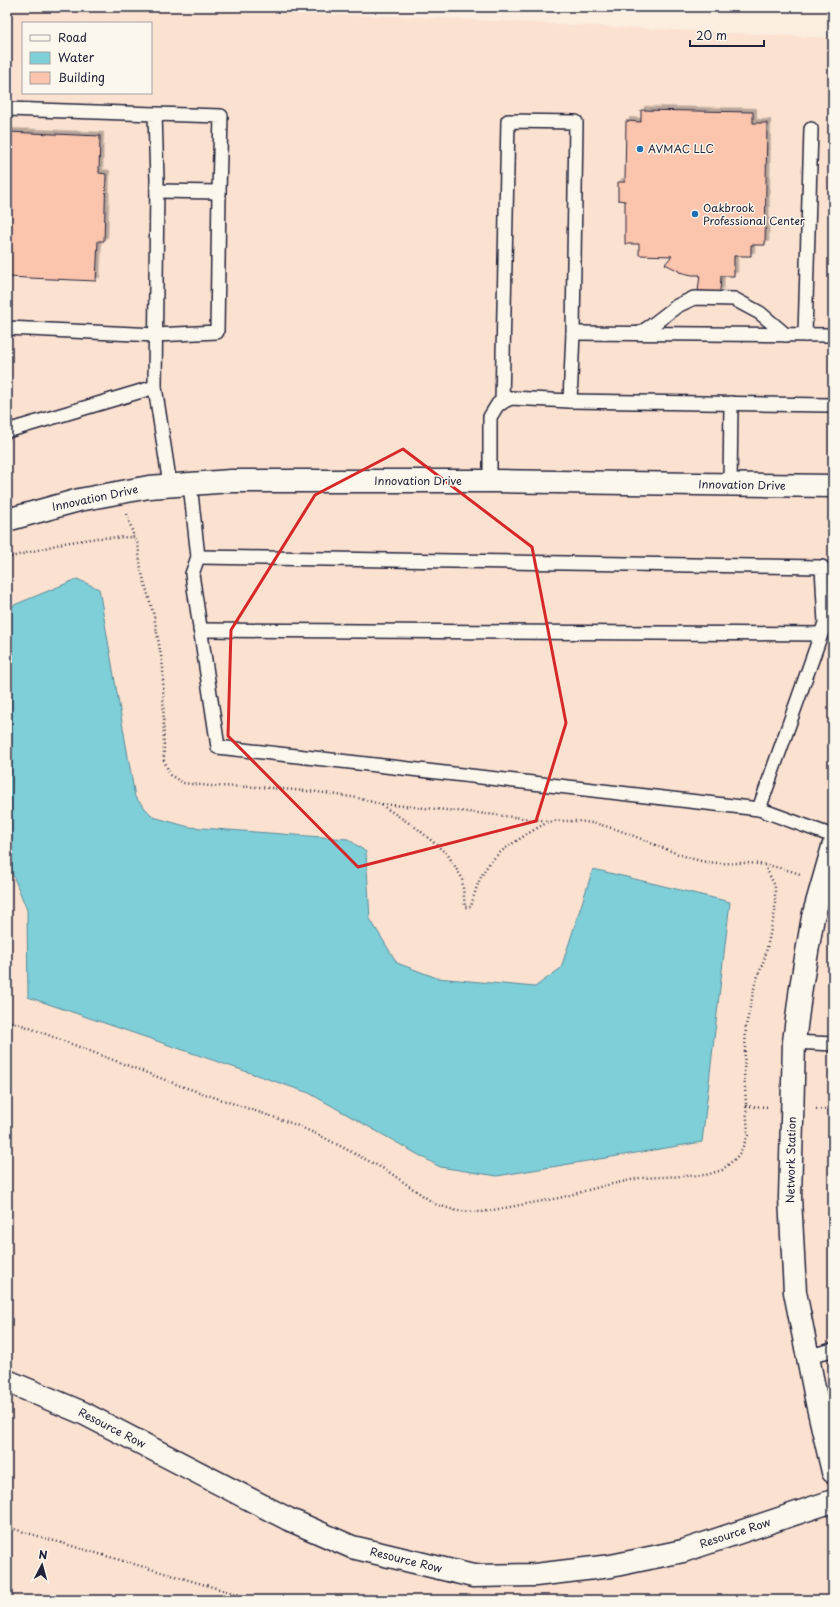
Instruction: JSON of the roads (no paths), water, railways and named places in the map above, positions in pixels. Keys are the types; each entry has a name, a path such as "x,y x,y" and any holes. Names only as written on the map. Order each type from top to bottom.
{"street":[{"name":"Innovation Drive","path":"7,520 79,500 149,487 231,481 490,481 833,486"},
{"name":"Network Station","path":"833,848 813,917 800,988 794,1042 790,1198 795,1292 817,1403 833,1472"},
{"name":"Resource Row","path":"7,1381 84,1413 288,1519 352,1547 473,1576 535,1575 612,1566 682,1551 833,1501"}],"lane":[{"path":"7,109 221,116 217,332 156,335 7,328"},
{"path":"155,114 157,191 155,387 198,557 192,574 218,747 758,809 833,836"},
{"path":"502,403 508,121 576,122 573,333 570,401"},
{"path":"805,335 811,129"},
{"path":"157,191 219,192"},
{"path":"639,333 651,326 677,306 694,298 734,299 760,313 786,335"},
{"path":"573,333 833,335"},
{"path":"7,431 155,387"},
{"path":"490,481 490,417 498,404 511,398 570,401 830,405 833,403"},
{"path":"730,485 731,403"},
{"path":"198,557 822,567 825,623 758,809"},
{"path":"200,630 821,634"},
{"path":"794,1042 833,1044"},
{"path":"808,1356 833,1350"}],"water":[{"path":"77,579 99,589 135,797 153,817 189,827 348,839 366,852 370,919 397,963 437,978 535,987 561,968 593,869 730,902 702,1142 497,1176 440,1167 309,1093 28,997 27,910 7,860 7,608"}],"place":[{"name":"AVMAC LLC","path":"640,149"},
{"name":"Oakbrook Professional Center","path":"695,214"}]}
